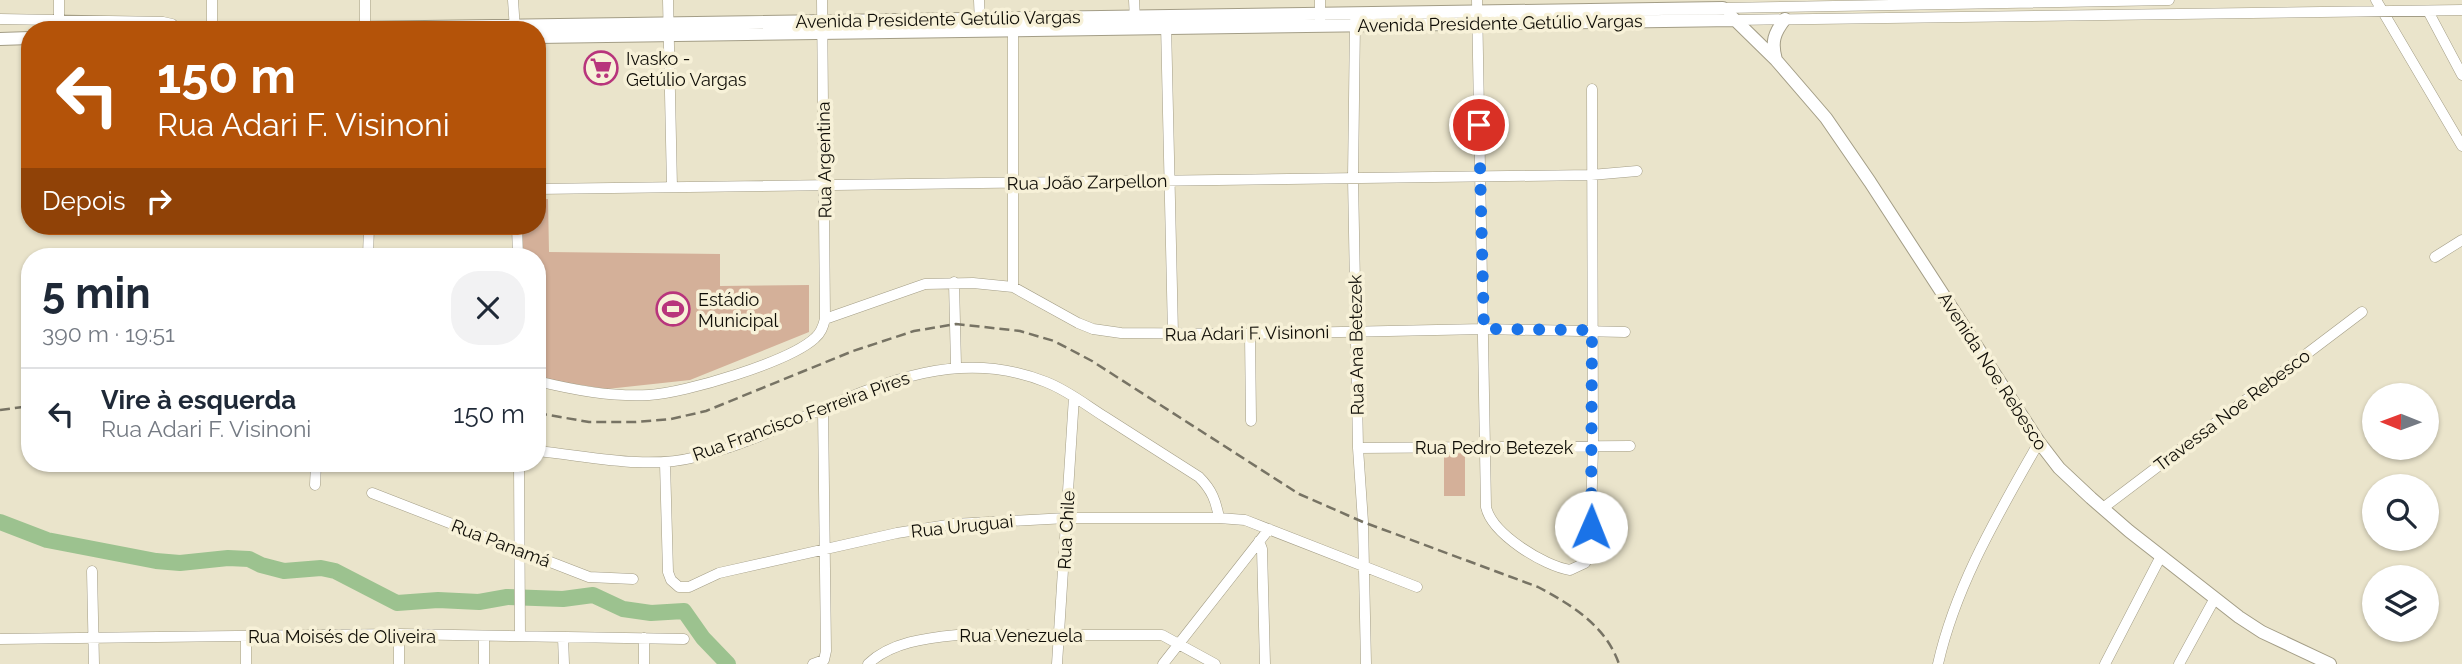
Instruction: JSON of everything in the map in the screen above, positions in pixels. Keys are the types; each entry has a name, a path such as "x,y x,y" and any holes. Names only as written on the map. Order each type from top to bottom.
{"main road":[{"name":"Avenida Presidente Getúlio Vargas","path":"546,28 668,30 1355,20 1478,11 1719,4"},
{"name":"Avenida Noe Rebesco","path":"1719,4 1809,96 1870,182 2039,442 2059,468 2161,556 2262,632 2330,664"},
{"name":"Avenida Presidente Getúlio Vargas","path":"1478,11 1734,20"},
{"path":"1776,60 1773,42 1785,19"},
{"name":"Avenida Presidente Getúlio Vargas","path":"980,24 1013,30 1135,22"},
{"name":"Avenida Presidente Getúlio Vargas","path":"546,37 668,30"},
{"path":"0,39 21,38"}],"street":[{"path":"60,0 60,19"},
{"path":"212,0 212,21"},
{"path":"365,0 366,21"},
{"path":"513,0 514,21"},
{"path":"668,0 671,187"},
{"name":"Rua Argentina","path":"822,0 825,319"},
{"path":"979,0 980,24"},
{"path":"1134,0 1135,22"},
{"path":"1320,0 1320,20"},
{"name":"Avenida Presidente Getúlio Vargas","path":"1719,4 1917,5 2169,0"},
{"path":"2376,0 2462,146"},
{"path":"1917,5 1917,17"},
{"name":"Avenida Presidente Getúlio Vargas","path":"1734,20 2462,10"},
{"path":"1478,11 1486,507 1492,523 1502,534 1552,565 1570,570 1585,563 1590,554 1593,447 1592,89"},
{"path":"2428,11 2462,75"},
{"path":"0,19 129,21"},
{"name":"Rua Ana Betezek","path":"1355,20 1353,178 1358,448 1366,664"},
{"path":"1166,21 1173,334"},
{"path":"546,383 611,394 647,396 672,393 746,371 800,348 821,331 825,319 909,288 954,282 993,283 1013,287 1013,30"},
{"name":"Rua João Zarpellon","path":"546,189 1591,175 1637,171"},
{"path":"2435,257 2462,240"},
{"path":"954,282 957,366"},
{"name":"Rua Adari F. Visinoni","path":"1013,287 1078,323 1093,329 1121,333 1250,334 1484,329 1625,332"},
{"name":"Travessa Noe Rebesco","path":"2103,508 2362,312"},
{"path":"1250,334 1251,421"},
{"name":"Rua Francisco Ferreira Pires","path":"546,451 665,463 697,457 739,443 894,380 957,366 1018,374 1046,382 1074,397 1199,477 1215,498 1219,518"},
{"name":"Rua Chile","path":"1058,664 1074,397"},
{"path":"817,663 826,657 823,409"},
{"path":"1938,664 1945,634 1962,587 2039,442"},
{"name":"Rua Pedro Betezek","path":"1358,448 1630,446"},
{"name":"Rua Uruguai","path":"665,463 668,572 671,580 679,587 689,587 719,573 928,527 1068,518 1245,520 1417,587"},
{"path":"315,485 316,472"},
{"path":"519,472 520,636"},
{"name":"Rua Panamá","path":"372,493 589,577 633,579"},
{"path":"1163,664 1269,528"},
{"path":"1259,541 1262,549 1265,664"},
{"path":"2105,664 2161,556"},
{"path":"92,571 93,664"},
{"path":"2179,664 2215,598"},
{"path":"399,634 399,664"},
{"name":"Rua Moisés de Oliveira","path":"0,639 399,634 684,639"},
{"name":"Rua Venezuela","path":"868,664 882,652 923,638 957,635 1162,635 1216,664"},
{"path":"484,636 484,664"},
{"path":"246,637 246,664"},
{"path":"564,637 564,664"},
{"path":"644,638 644,664"}],"shaded area":[{"name":"Estádio Municipal","path":"548,199 549,252 720,254 720,286 809,285 809,332 690,380 607,389 546,379 546,248 522,248 522,235 546,235"},
{"path":"1465,453 1465,496 1444,496 1444,454"}],"waterway":[{"path":"0,522 47,540 156,561 180,563 228,558 249,559 284,571 321,568 335,571 397,603 438,600 479,602 507,597 563,599 593,595 623,609 651,613 684,611 703,638 728,664"}],"railway":[{"path":"546,415 589,422 671,419 706,411 853,351 914,331 956,324 1020,331 1054,341 1092,361 1299,494 1363,522 1551,594 1575,609 1597,628 1606,638 1619,664"},
{"path":"0,410 21,407"}],"place":[{"name":"Ivasko - Getúlio Vargas","path":"601,68"},
{"name":"Estádio Municipal","path":"673,309"}],"route":[{"path":"1479,125 1484,329 1592,330 1591,527"}]}
